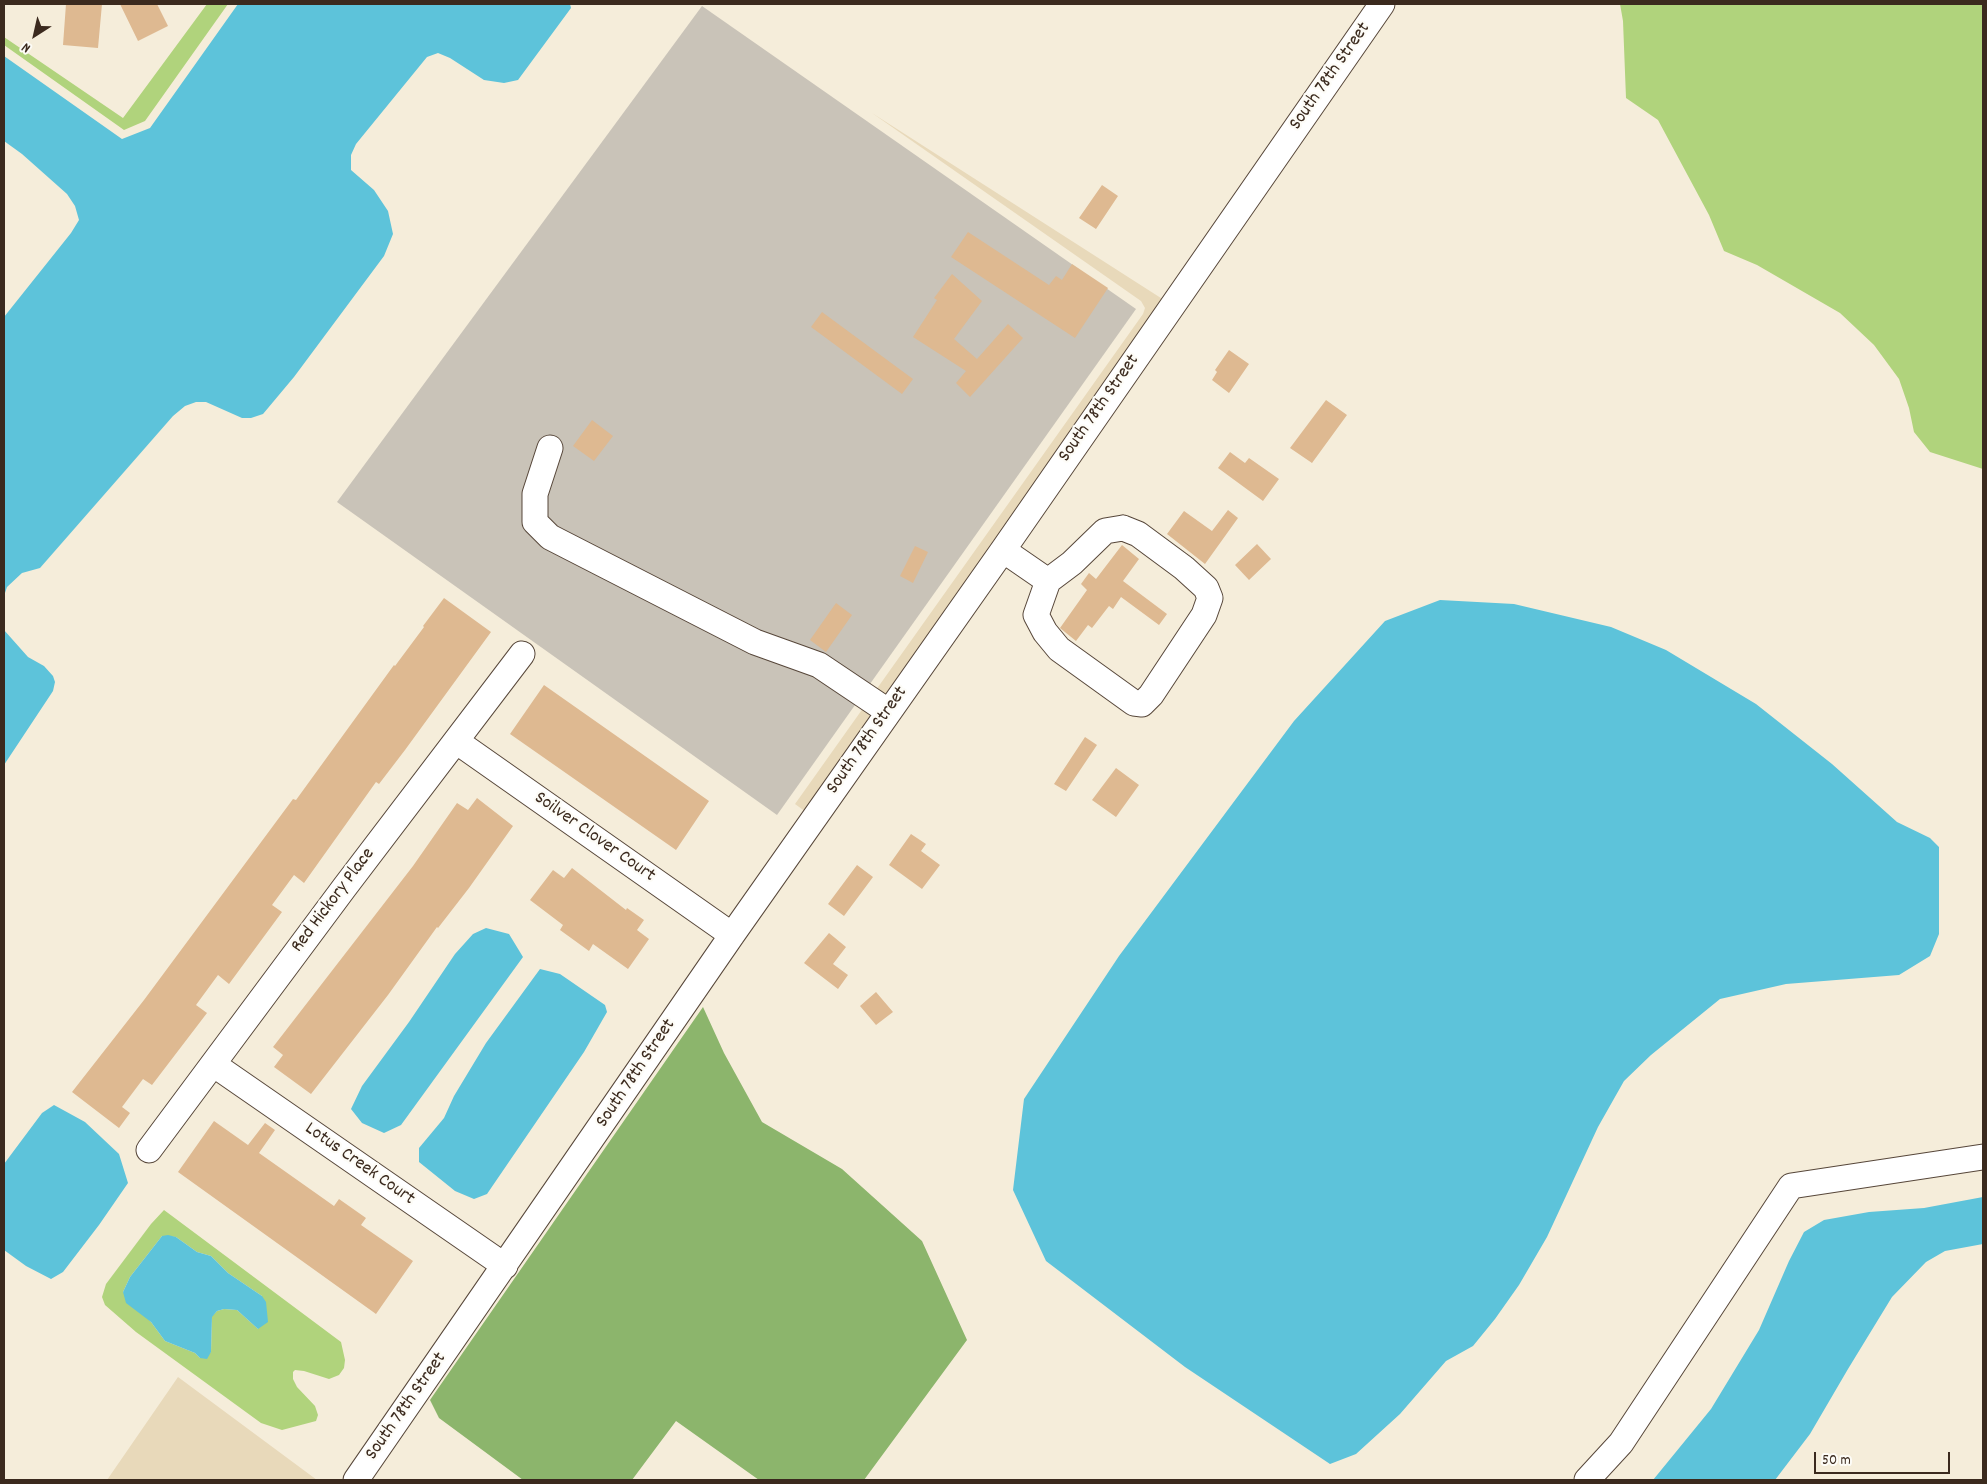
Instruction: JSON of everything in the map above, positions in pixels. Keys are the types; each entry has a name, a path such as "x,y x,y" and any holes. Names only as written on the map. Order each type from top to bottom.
{"street":[{"name":"South 78th Street","path":"356,1480 732,935 1003,550 1382,4"},
{"path":"550,448 535,494 535,522 550,536 755,642 819,665 889,712"},
{"path":"1123,528 1138,534 1184,568 1206,588 1210,598 1204,615 1151,695 1142,704 1134,703 1060,649 1045,632 1036,615 1048,581 1072,563 1105,531 1123,528"},
{"path":"1003,550 1048,581"},
{"name":"Red Hickory Place","path":"148,1150 522,654"},
{"name":"Soilver Clover Court","path":"456,741 732,935"},
{"name":"Lotus Creek Court","path":"213,1064 505,1266"},
{"path":"1587,1480 1622,1443 1791,1186 1983,1157"}],"shaded area":[{"path":"702,6 1136,309 777,815 337,502"},
{"path":"872,113 1164,300 806,812 795,804 1143,314 1145,308 1141,301"},
{"path":"178,1377 317,1480 107,1480"}],"green space":[{"path":"207,4 228,4 145,121 124,130 4,45 4,37 123,118"},
{"path":"1620,4 1983,4 1983,469 1930,452 1914,432 1909,408 1899,379 1874,345 1840,313 1757,265 1724,251 1709,215 1658,120 1626,98 1623,21"},
{"path":"703,1007 724,1053 762,1122 842,1169 922,1241 967,1340 864,1480 759,1480 676,1421 632,1480 523,1480 439,1418 430,1400"},
{"path":"164,1210 341,1342 345,1360 344,1368 339,1375 329,1379 304,1371 295,1370 293,1372 293,1379 297,1387 315,1406 318,1415 316,1421 282,1430 261,1423 136,1332 105,1305 102,1297 106,1284 151,1224","holes":["162,1236 176,1237 197,1252 211,1256 228,1273 262,1296 258,1329 237,1310 224,1309 217,1311 212,1316 211,1352 200,1358 195,1353 165,1341 151,1322 123,1292 130,1277"]}],"water":[{"path":"238,4 570,4 571,8 518,80 504,83 484,80 450,58 438,53 427,57 356,144 351,155 351,170 374,190 388,211 393,234 384,256 294,377 263,414 251,418 242,418 206,402 196,402 185,406 173,416 40,568 22,573 7,587 4,596 4,317 71,233 79,220 75,206 67,194 22,154 4,141 4,56 122,139 150,128"},
{"path":"1440,600 1514,604 1611,627 1666,650 1756,704 1832,764 1897,822 1930,838 1939,847 1939,934 1930,956 1899,975 1786,984 1720,999 1651,1055 1624,1081 1598,1127 1547,1237 1519,1285 1495,1319 1473,1346 1446,1361 1400,1414 1356,1454 1330,1464 1185,1367 1046,1261 1013,1190 1024,1099 1119,956 1294,721 1385,621"},
{"path":"4,630 28,657 44,666 53,676 55,682 53,691 4,765"},
{"path":"486,928 509,934 523,957 401,1125 384,1133 362,1123 351,1109 362,1086 409,1022 455,954 473,934"},
{"path":"540,969 560,974 605,1005 607,1012 584,1052 487,1194 474,1199 455,1191 419,1162 419,1148 444,1118 454,1096 486,1043"},
{"path":"54,1105 85,1122 119,1154 128,1183 63,1272 51,1279 26,1266 4,1250 4,1164 42,1113"},
{"path":"1983,1197 1983,1244 1945,1251 1926,1262 1892,1297 1810,1434 1775,1480 1653,1480 1711,1409 1759,1330 1789,1261 1804,1232 1824,1220 1869,1212 1924,1208"},
{"path":"162,1236 176,1237 197,1252 211,1256 228,1273 262,1296 266,1302 268,1322 258,1329 237,1310 224,1309 217,1311 212,1317 211,1352 207,1359 200,1358 195,1353 165,1341 151,1322 126,1303 123,1292 130,1277"}],"building":[{"path":"66,4 102,4 98,48 63,45"},
{"path":"120,4 157,4 168,26 138,41"},
{"path":"1102,185 1118,196 1096,229 1079,218"},
{"path":"968,232 1049,285 1056,276 1062,280 1072,264 1108,288 1075,338 951,257"},
{"path":"952,274 982,301 954,339 977,359 1008,324 1023,338 970,397 956,383 966,371 913,337 937,300 934,298"},
{"path":"822,312 913,379 902,394 811,327"},
{"path":"1229,350 1249,364 1229,393 1212,380 1217,372 1215,370"},
{"path":"1326,400 1347,415 1312,463 1290,448"},
{"path":"592,420 613,436 594,461 573,446"},
{"path":"1230,452 1245,463 1249,458 1279,479 1263,501 1218,468"},
{"path":"1228,510 1238,518 1205,564 1167,534 1184,511 1212,531"},
{"path":"1257,544 1271,559 1249,580 1235,565"},
{"path":"1122,545 1139,559 1123,581 1167,614 1159,625 1121,597 1113,609 1109,606 1092,628 1088,625 1076,641 1060,628 1087,590 1081,584 1089,573 1096,579"},
{"path":"915,546 928,552 913,583 900,576"},
{"path":"444,598 491,632 379,784 376,782 304,883 294,875 272,905 282,912 229,984 218,975 196,1005 207,1013 152,1085 143,1079 122,1107 130,1113 119,1128 72,1092 144,1000 293,799 296,800"},
{"path":"836,603 852,615 826,652 810,640"},
{"path":"544,685 709,801 676,850 510,734"},
{"path":"1085,737 1097,745 1066,791 1054,784"},
{"path":"1116,768 1139,785 1116,817 1092,800"},
{"path":"477,798 513,826 469,888 437,927 388,995 311,1094 274,1067 283,1055 273,1047 413,866 457,803 468,810"},
{"path":"911,834 926,844 921,851 940,865 922,889 889,865"},
{"path":"857,865 873,877 844,916 828,904"},
{"path":"572,868 626,910 627,908 644,920 637,930 649,939 628,969 593,944 589,951 560,930 563,925 530,900 553,870 564,878"},
{"path":"829,933 846,947 833,964 848,975 838,989 804,963"},
{"path":"876,992 893,1012 876,1025 860,1006"},
{"path":"214,1121 248,1145 265,1123 275,1130 259,1153 334,1206 339,1199 366,1218 361,1225 413,1261 376,1314 178,1172"}]}
